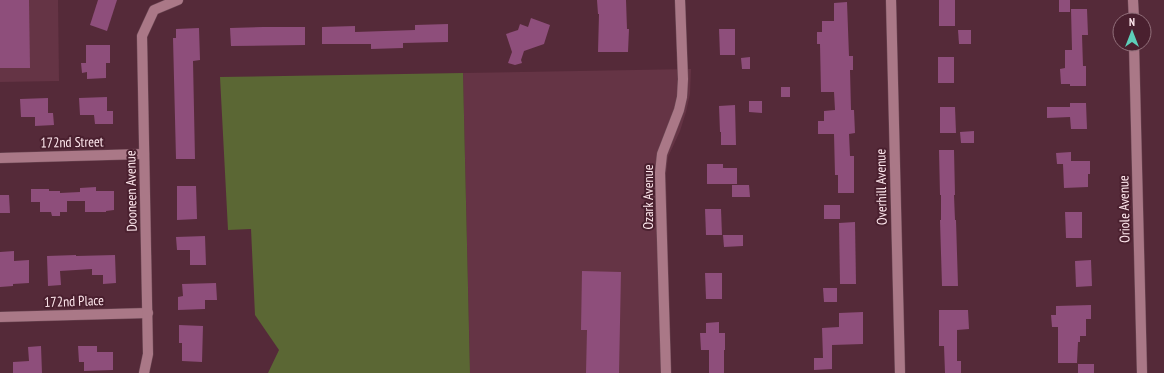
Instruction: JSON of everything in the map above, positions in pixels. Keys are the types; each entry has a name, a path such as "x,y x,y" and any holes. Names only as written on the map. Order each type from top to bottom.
{"street":[{"name":"Dooneen Avenue","path":"144,373 148,354 148,313 142,36 154,10 178,0"},
{"name":"Ozark Avenue","path":"666,373 660,173 662,154 679,110 682,97 683,79 680,0"},
{"name":"Overhill Avenue","path":"891,0 900,373"},
{"path":"1133,0 1134,12"},
{"name":"Oriole Avenue","path":"1134,52 1142,373"},
{"name":"172nd Street","path":"0,158 144,154"},
{"name":"172nd Place","path":"0,317 148,313"}],"shaded area":[{"path":"0,0 58,0 59,81 0,82"},
{"path":"691,69 690,94 686,112 680,131 668,157 666,175 671,373 470,373 463,73"}],"green space":[{"path":"463,73 470,373 268,373 279,350 255,315 251,229 228,230 220,77"}],"building":[{"path":"0,0 29,0 30,68 0,68"},
{"path":"98,0 117,0 107,31 90,25"},
{"path":"597,0 626,0 627,29 629,29 628,52 598,52 599,14"},
{"path":"939,0 955,0 955,26 939,26"},
{"path":"1059,0 1070,0 1070,12 1059,12"},
{"path":"847,2 849,56 853,56 853,70 850,70 851,110 854,110 855,133 849,134 850,156 854,156 854,193 838,193 838,175 835,175 834,134 818,134 818,121 824,121 824,111 835,110 834,92 821,92 820,44 817,44 817,32 822,32 822,21 834,21 834,3"},
{"path":"1071,9 1087,9 1088,35 1082,35 1083,66 1086,66 1086,86 1070,86 1070,84 1061,84 1060,69 1065,68 1065,50 1072,50"},
{"path":"531,18 550,25 544,44 524,51 521,60 522,63 515,65 508,63 512,52 506,34 518,30 520,24 528,27"},
{"path":"448,24 448,42 403,43 403,48 371,49 371,44 322,44 322,27 355,26 355,32 415,30 415,25"},
{"path":"305,27 305,45 231,46 230,28"},
{"path":"199,28 200,60 193,61 195,159 176,159 173,38 176,38 176,29"},
{"path":"719,29 735,29 735,55 720,55"},
{"path":"958,30 971,30 971,44 959,44"},
{"path":"86,45 110,45 110,63 106,63 106,78 87,79 87,72 82,73 81,63 86,63"},
{"path":"750,57 750,69 742,69 741,58"},
{"path":"938,57 954,57 954,83 938,83"},
{"path":"781,87 790,87 790,97 781,97"},
{"path":"107,97 107,111 113,111 113,124 95,124 94,115 80,115 79,98"},
{"path":"48,98 48,113 53,113 54,125 35,126 35,117 21,117 20,99"},
{"path":"749,101 762,101 762,113 749,112"},
{"path":"1070,103 1086,103 1087,129 1071,129 1070,117 1047,118 1047,107 1070,107"},
{"path":"735,105 736,145 721,145 719,106"},
{"path":"940,107 955,107 956,133 940,133"},
{"path":"974,131 974,143 961,143 960,132"},
{"path":"939,150 954,150 954,195 958,286 942,286"},
{"path":"1071,152 1071,161 1090,161 1088,187 1064,188 1063,164 1057,164 1056,153"},
{"path":"707,164 723,164 723,168 737,168 737,184 707,184"},
{"path":"732,185 749,185 750,197 732,197"},
{"path":"177,186 196,186 197,219 177,220"},
{"path":"96,187 96,191 114,191 114,210 106,212 85,212 85,201 67,201 67,212 60,212 60,216 52,216 51,212 40,212 40,202 31,202 31,189 49,189 49,191 60,191 60,193 80,192 80,188"},
{"path":"0,195 9,195 10,213 0,213"},
{"path":"824,205 840,205 840,219 824,219"},
{"path":"705,209 721,209 722,235 706,235"},
{"path":"1065,212 1082,212 1082,238 1066,238"},
{"path":"855,222 856,284 840,284 839,223"},
{"path":"723,235 743,235 743,246 724,247"},
{"path":"205,236 206,265 190,265 190,250 177,250 176,237"},
{"path":"14,251 14,261 29,260 29,283 0,287 0,252"},
{"path":"115,255 116,283 103,284 103,275 92,275 92,269 60,271 61,285 48,286 47,256"},
{"path":"1091,260 1092,286 1076,287 1075,261"},
{"path":"582,271 621,272 619,373 586,373 587,330 581,330"},
{"path":"705,273 722,273 722,299 706,299"},
{"path":"216,283 217,300 205,300 205,309 178,310 178,297 183,296 182,284"},
{"path":"823,288 837,288 837,302 824,302"},
{"path":"1091,305 1091,319 1086,319 1086,336 1080,336 1080,342 1078,342 1077,363 1058,363 1058,327 1052,327 1051,315 1056,315 1056,306"},
{"path":"939,310 968,310 969,329 957,330 957,361 961,361 961,373 945,373 944,346 939,346"},
{"path":"863,312 863,344 832,345 832,369 814,370 814,358 823,358 822,328 839,327 839,313"},
{"path":"719,322 719,333 725,333 724,373 709,373 709,350 701,350 700,333 706,333 706,323"},
{"path":"179,325 203,326 202,362 182,361 182,343 179,343"},
{"path":"41,346 42,373 13,373 13,362 29,361 28,347"},
{"path":"78,346 97,346 97,352 113,352 113,370 84,371 84,362 79,362"},
{"path":"1078,364 1094,364 1094,373 1078,373"}]}
